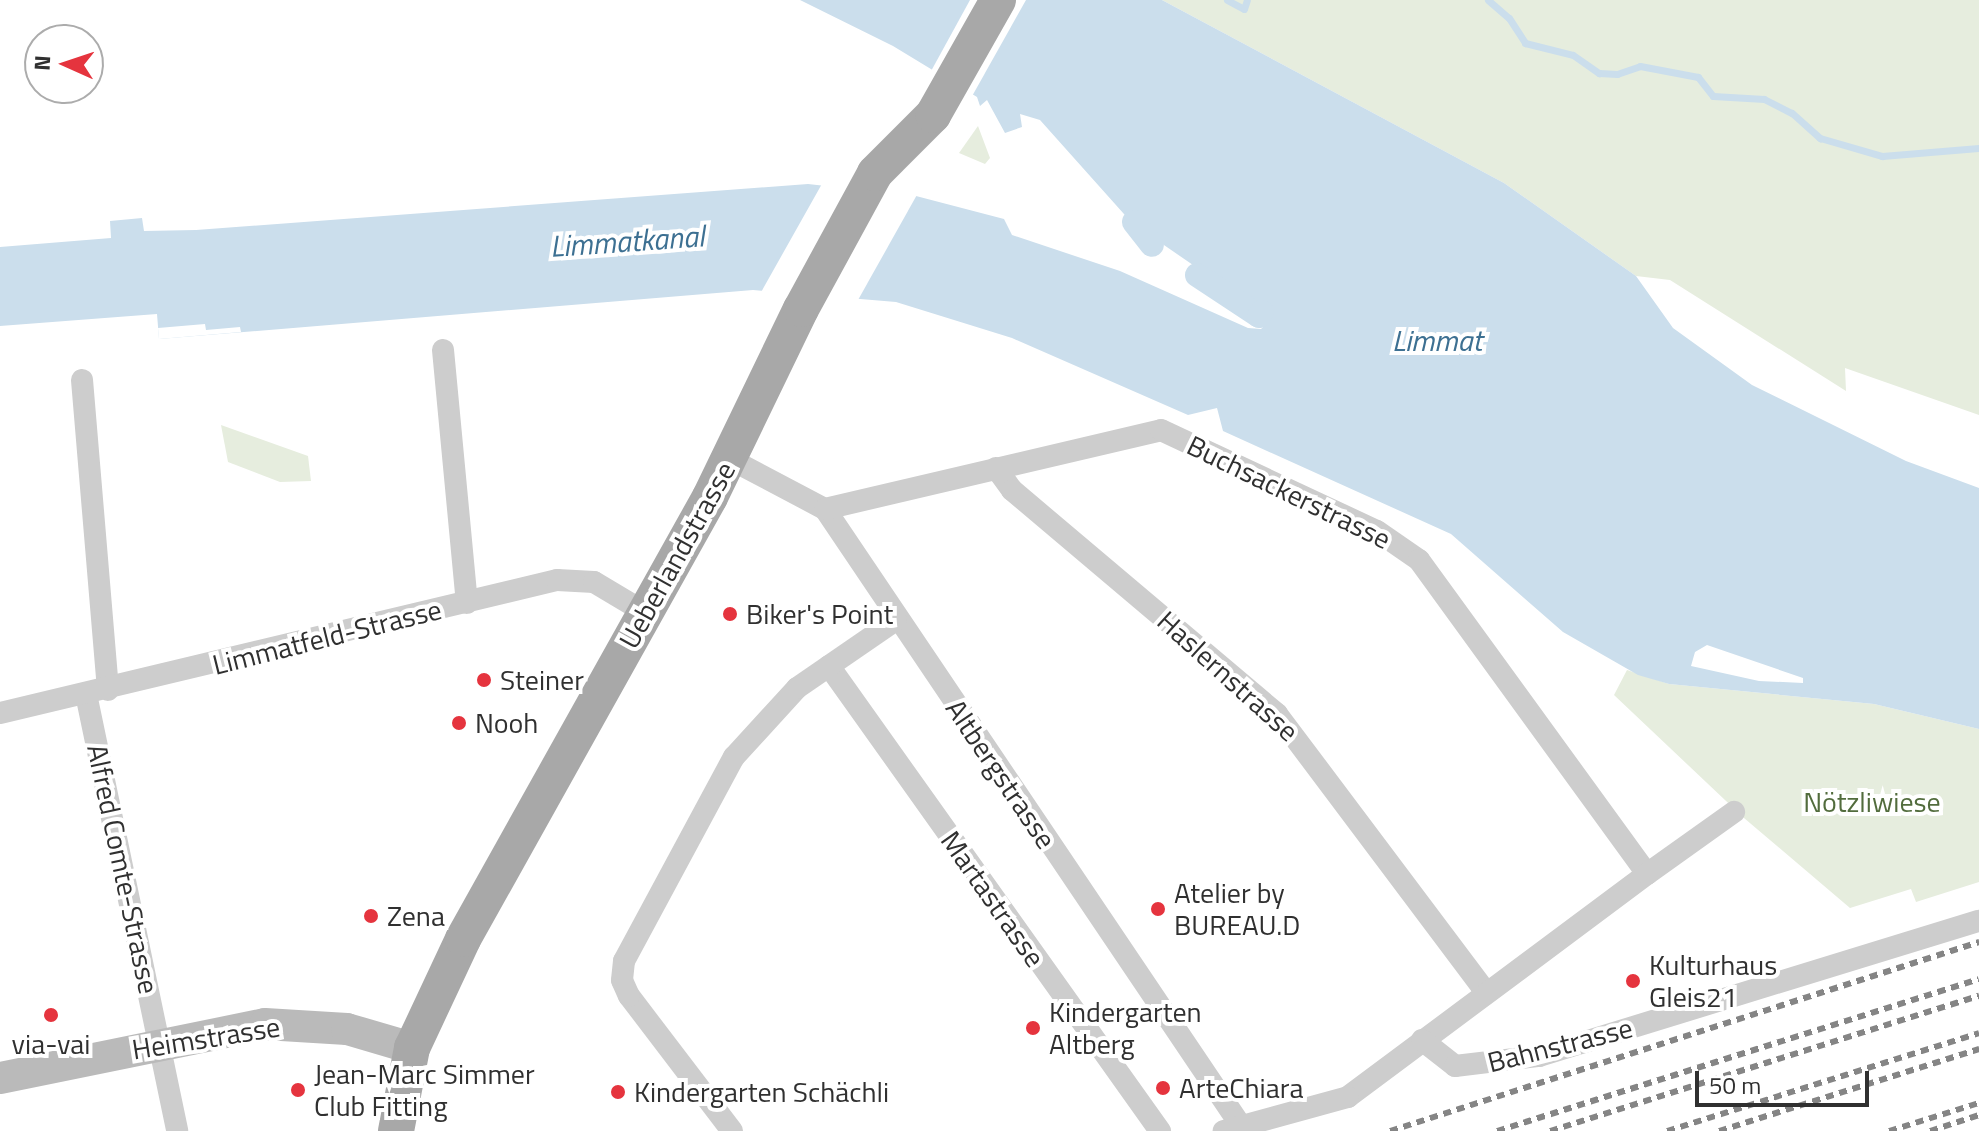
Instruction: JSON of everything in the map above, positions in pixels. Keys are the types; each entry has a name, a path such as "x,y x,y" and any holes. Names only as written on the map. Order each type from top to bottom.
{"main road":[{"name":"Ueberlandstrasse","path":"396,1131 412,1048 463,939 730,459 801,309 875,173 922,129 998,0"}],"street":[{"path":"443,350 467,603"},
{"name":"Alfred Comte-Strasse","path":"82,380 97,692 177,1131"},
{"name":"Buchsackerstrasse","path":"825,509 1161,430 1391,539 1436,579 1647,874"},
{"name":"Altbergstrasse","path":"730,459 825,509 1233,1129"},
{"name":"Haslernstrasse","path":"996,468 1012,490 1277,714 1485,991"},
{"name":"Limmatfeld-Strasse","path":"0,713 467,603 543,582 581,579 606,587 646,613"},
{"path":"732,1131 629,996 621,973 734,757 797,688 896,620"},
{"name":"Martastrasse","path":"829,666 1160,1131"},
{"path":"1233,1129 1348,1097 1485,991 1734,812"},
{"name":"Bahnstrasse","path":"1422,1040 1455,1066 1524,1059 1979,921"},
{"name":"Heimstrasse","path":"0,1078 239,1027 298,1023 347,1029 412,1048"}],"green space":[{"path":"1162,0 1979,0 1979,415 1845,368 1846,391 1670,280 1636,276 1504,183"},
{"path":"978,126 990,158 985,164 959,153"},
{"path":"221,425 308,456 311,481 280,482 228,462"},
{"name":"Nötzliwiese","path":"1627,670 1669,684 1874,704 1979,729 1979,882 1916,902 1911,889 1850,908 1744,818 1614,695"}],"water":[{"name":"Limmat","path":"800,0 1162,0 1504,183 1636,276 1673,328 1752,385 1906,461 1979,488 1979,729 1874,704 1669,684 1638,675 1563,632 1451,534 1223,431 1217,408 1188,415 1012,338 896,302 753,290 159,339 157,314 0,326 0,247 111,238 110,221 142,218 144,231 196,230 808,184 916,196 1004,219 1012,235 1120,271 1248,328 1261,329 1268,322 1267,316 1132,223 1040,120 1020,114 1022,127 1005,133 987,100 980,106 977,97 893,46","holes":["1707,645 1803,678 1803,683 1759,681 1691,666 1695,652"]}],"pier":[{"path":"970,0 1026,0 971,98 930,73"},
{"path":"823,182 918,193 858,300 760,294"},
{"path":"205,324 206,330 240,327 241,332 159,339 158,328"}],"waterway":[{"path":"1227,0 1244,9 1247,0"},
{"path":"1488,0 1509,18 1525,43 1573,55 1599,73 1617,74 1640,66 1698,77 1713,96 1764,99 1792,113 1820,138 1882,156 1979,148"},
{"path":"1134,222 1152,245"},
{"path":"1197,275 1259,316 1262,312"}],"railway":[{"path":"1390,1131 1979,942"},
{"path":"1497,1131 1979,979"},
{"path":"1550,1131 1979,996"},
{"path":"1667,1131 1979,1033"},
{"path":"1719,1131 1979,1049"},
{"path":"1889,1131 1979,1103"},
{"path":"1930,1131 1979,1115"}],"place":[{"name":"Biker's Point","path":"730,614"},
{"name":"Steiner","path":"484,680"},
{"name":"Nooh","path":"459,723"},
{"name":"Atelier by BUREAU.D","path":"1158,909"},
{"name":"Zena","path":"371,916"},
{"name":"Kulturhaus Gleis21","path":"1633,981"},
{"name":"via-vai","path":"51,1015"},
{"name":"Kindergarten Altberg","path":"1033,1028"},
{"name":"ArteChiara","path":"1163,1088"},
{"name":"Jean-Marc Simmer Club Fitting","path":"298,1090"},
{"name":"Kindergarten Schächli","path":"618,1092"}],"water label":[{"name":"Limmatkanal","path":"627,241"}]}
